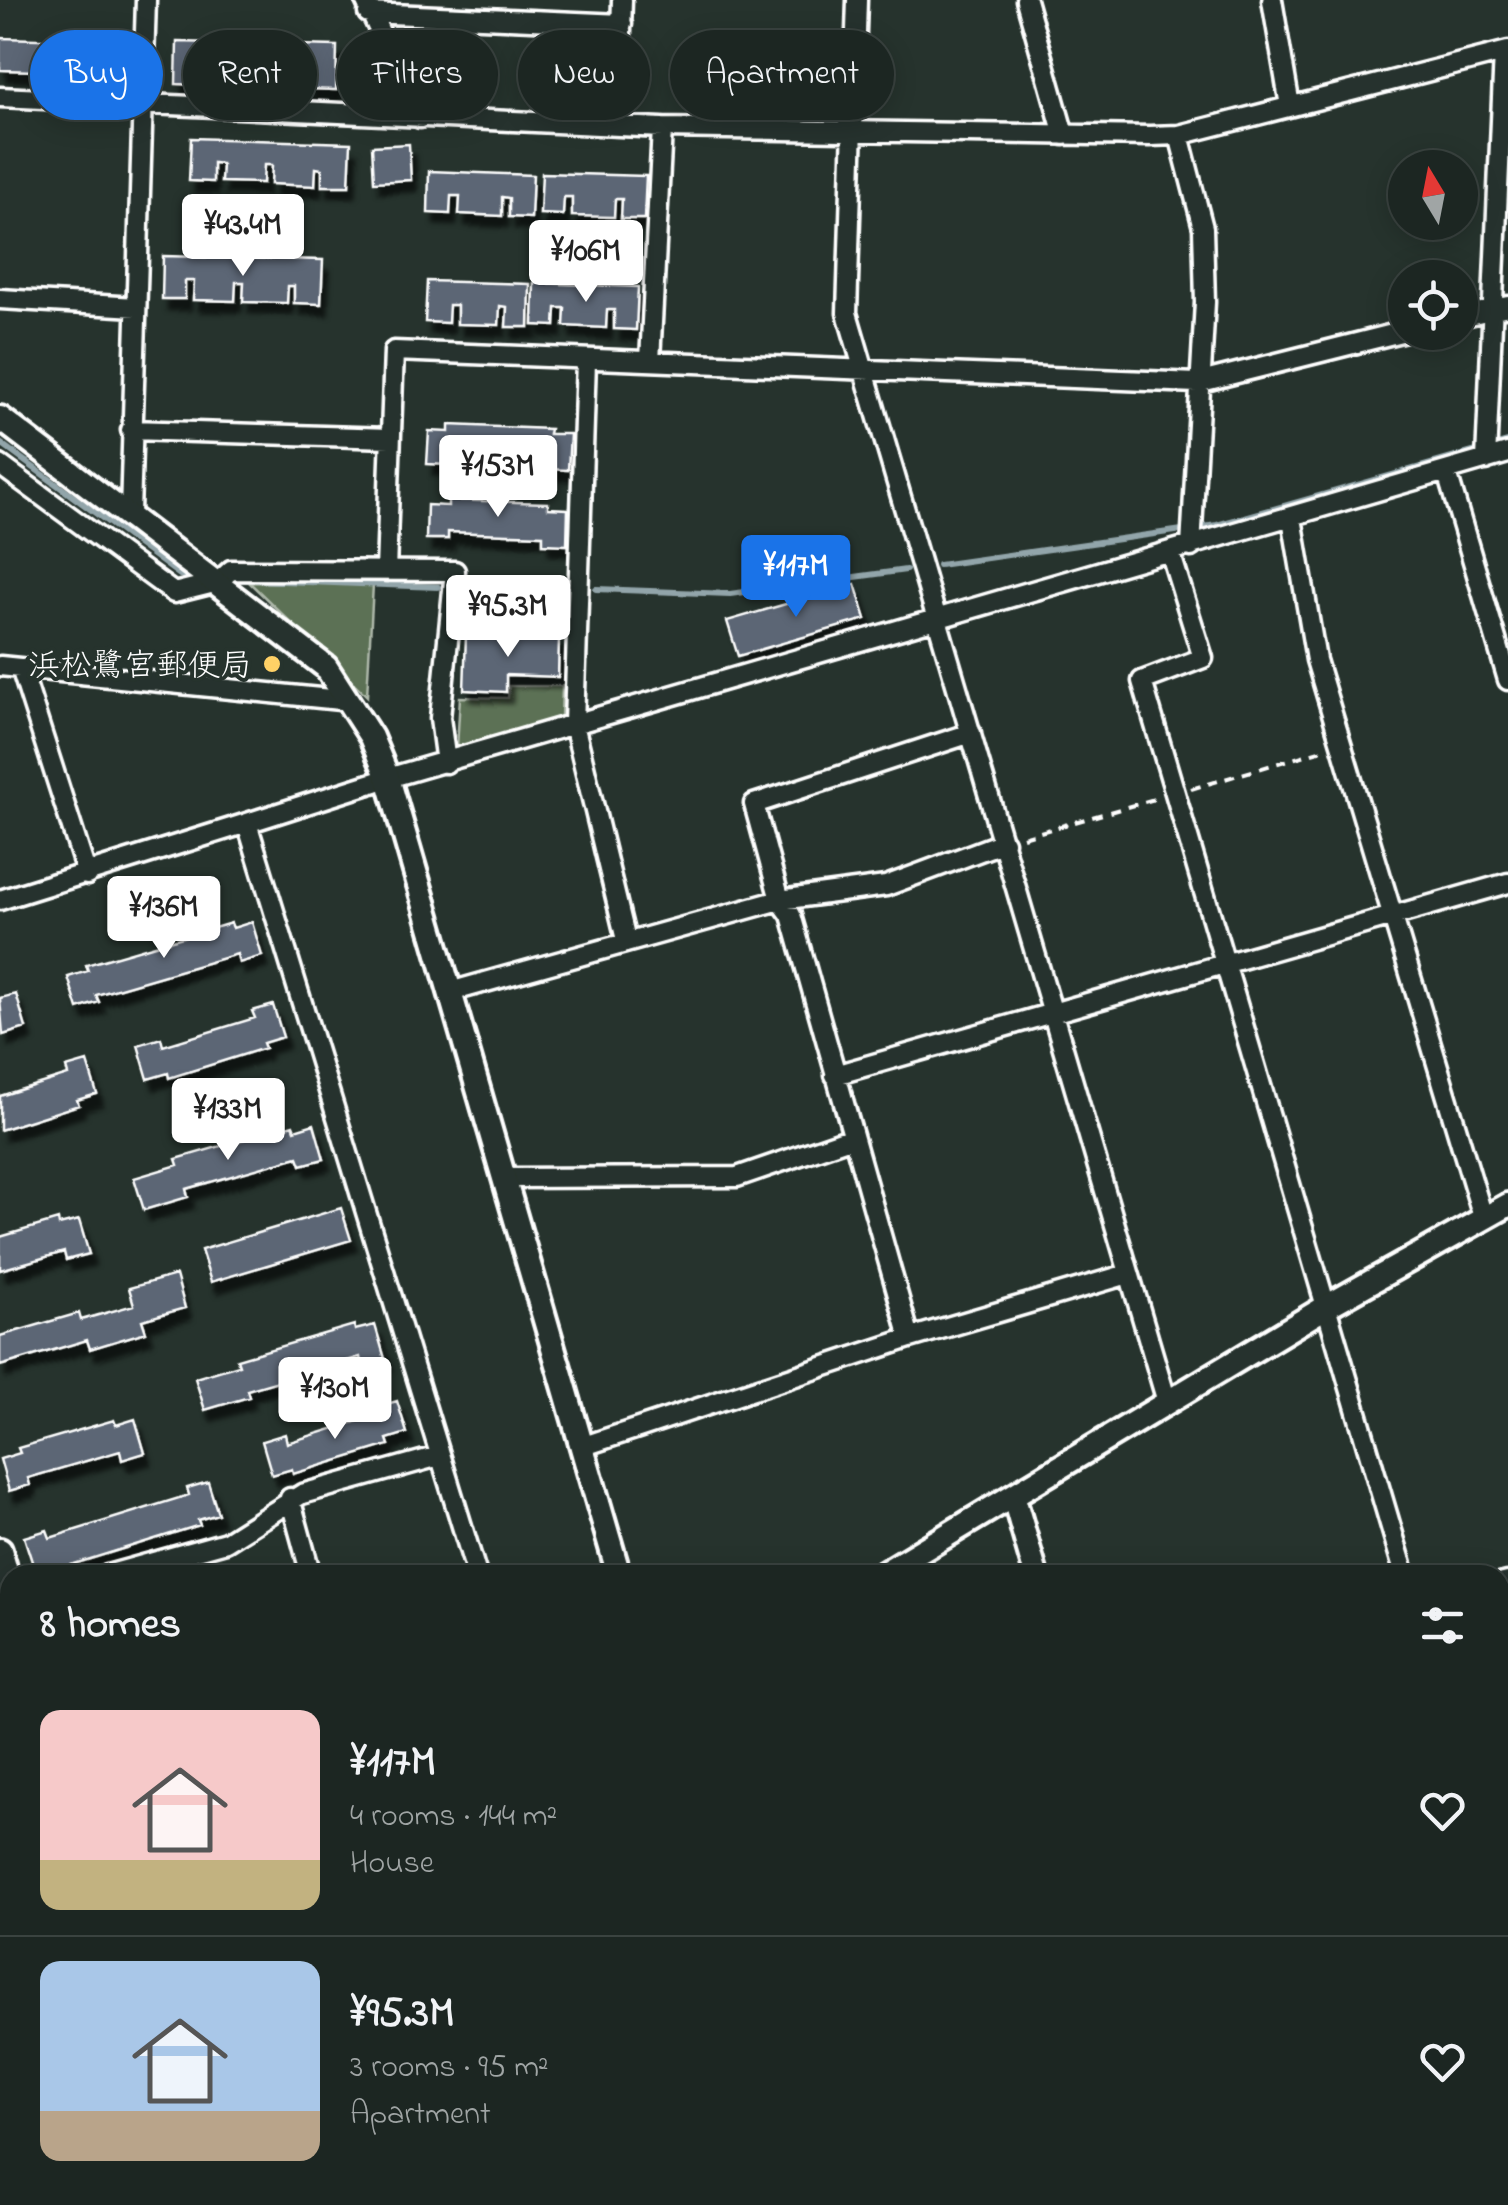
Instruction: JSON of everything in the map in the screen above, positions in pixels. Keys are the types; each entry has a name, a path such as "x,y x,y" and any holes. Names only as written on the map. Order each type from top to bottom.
{"street":[{"path":"145,30 146,0"},
{"path":"618,125 622,0"},
{"path":"857,0 846,314 940,620 1166,1402"},
{"path":"1026,0 1064,135"},
{"path":"1272,0 1290,106"},
{"path":"378,30 366,6 622,24"},
{"path":"477,120 662,128 1179,134 1506,52 1500,307 1486,453"},
{"path":"0,97 30,99"},
{"path":"163,106 337,114"},
{"path":"130,513 142,120"},
{"path":"650,360 662,128"},
{"path":"1179,134 1203,228 1205,302 1197,382 1190,544"},
{"path":"0,299 136,306"},
{"path":"386,571 394,351 1197,382 1388,335"},
{"path":"586,360 574,724 626,940"},
{"path":"0,418 195,565 220,579 326,667 350,701 388,778 616,1565"},
{"path":"132,430 390,438"},
{"path":"0,900 388,778 1446,472 1486,453 1508,454"},
{"path":"0,464 174,593 220,579 455,571 440,718 446,763"},
{"path":"1446,472 1508,680"},
{"path":"1292,518 1316,660 1483,1217"},
{"path":"1170,552 1203,658 1142,682 1401,1565"},
{"path":"0,666 350,701"},
{"path":"21,668 87,875"},
{"path":"910,1338 792,915 780,900 754,804 971,732"},
{"path":"247,823 474,1565"},
{"path":"450,992 780,900 886,886 1004,842"},
{"path":"835,1075 1508,884"},
{"path":"504,1178 737,1177 853,1137"},
{"path":"898,1565 1324,1308 1508,1205"},
{"path":"581,1447 910,1338 1128,1274"},
{"path":"168,1565 226,1542 290,1498 439,1456"},
{"path":"290,1498 308,1565"},
{"path":"1014,1498 1033,1565"}],"green space":[{"path":"249,582 373,584 367,696"},
{"path":"509,686 562,686 561,718 457,748 460,697 508,698"}],"building":[{"path":"0,38 30,39 30,71 0,70"},
{"path":"177,42 183,42 183,84 176,84"},
{"path":"317,46 337,46 336,90 317,89"},
{"path":"191,138 351,143 349,186 322,186 322,169 316,168 315,186 271,184 272,165 264,165 263,183 221,182 222,164 213,163 213,182 189,181"},
{"path":"409,144 411,180 374,182 372,146"},
{"path":"429,171 533,175 531,218 509,217 509,198 502,197 502,216 459,214 460,196 451,196 450,214 428,213"},
{"path":"542,173 646,176 644,219 621,219 622,199 615,199 614,217 572,216 572,197 564,197 563,215 540,214"},
{"path":"163,256 323,260 321,304 294,303 294,286 288,286 287,303 243,302 244,282 236,282 235,301 193,300 194,281 185,281 185,299 162,299"},
{"path":"427,281 530,284 529,327 506,327 507,307 500,306 499,325 457,324 457,305 449,305 448,323 425,322"},
{"path":"534,283 638,287 636,330 614,329 614,310 607,310 606,328 564,326 565,308 556,308 555,326 533,325"},
{"path":"449,425 550,429 549,434 570,434 568,470 545,469 545,460 449,457 449,465 427,464 429,431 449,432"},
{"path":"448,500 548,503 548,508 568,509 567,545 543,544 543,535 448,532 448,539 426,539 427,505 448,506"},
{"path":"855,584 866,619 738,656 727,621"},
{"path":"466,635 559,638 558,677 506,675 506,692 464,690"},
{"path":"252,922 262,956 239,963 237,954 96,995 99,1002 78,1009 68,977 88,971 86,965 231,923 233,928"},
{"path":"16,994 26,1028 3,1035 0,998"},
{"path":"273,1005 283,1037 263,1043 265,1048 169,1078 168,1073 148,1079 138,1045 161,1038 163,1046 255,1018 252,1011"},
{"path":"87,1062 97,1094 77,1100 79,1105 0,1130 0,1096 68,1075 66,1068"},
{"path":"314,1124 324,1159 301,1165 298,1157 186,1189 188,1197 144,1210 134,1178 178,1165 176,1159 293,1125 295,1130"},
{"path":"341,1208 351,1240 211,1282 201,1250"},
{"path":"58,1220 59,1225 79,1220 89,1254 66,1260 64,1252 0,1270 0,1237"},
{"path":"176,1275 185,1308 142,1320 146,1332 90,1349 87,1340 0,1366 0,1336 79,1313 81,1320 134,1305 129,1288"},
{"path":"354,1325 355,1330 375,1325 385,1359 362,1366 360,1357 247,1390 249,1397 205,1410 195,1378 239,1365 237,1359"},
{"path":"397,1401 407,1433 387,1439 389,1445 293,1474 292,1469 272,1475 262,1441 285,1434 287,1443 378,1415 376,1407"},
{"path":"135,1419 145,1453 122,1460 120,1451 28,1478 30,1485 9,1491 0,1459 20,1453 18,1448 114,1420 116,1425"},
{"path":"208,1482 218,1514 198,1520 200,1525 71,1565 33,1565 24,1537 47,1530 50,1538 189,1495 187,1488"}],"waterway":[{"path":"939,565 1217,525 1508,442"},
{"path":"0,443 180,575 196,576"},
{"path":"596,589 730,594 906,570"},
{"path":"228,579 438,587"},
{"path":"473,584 562,587"}],"place":[{"name":"浜松鷺宮郵便局","path":"272,664"}]}
